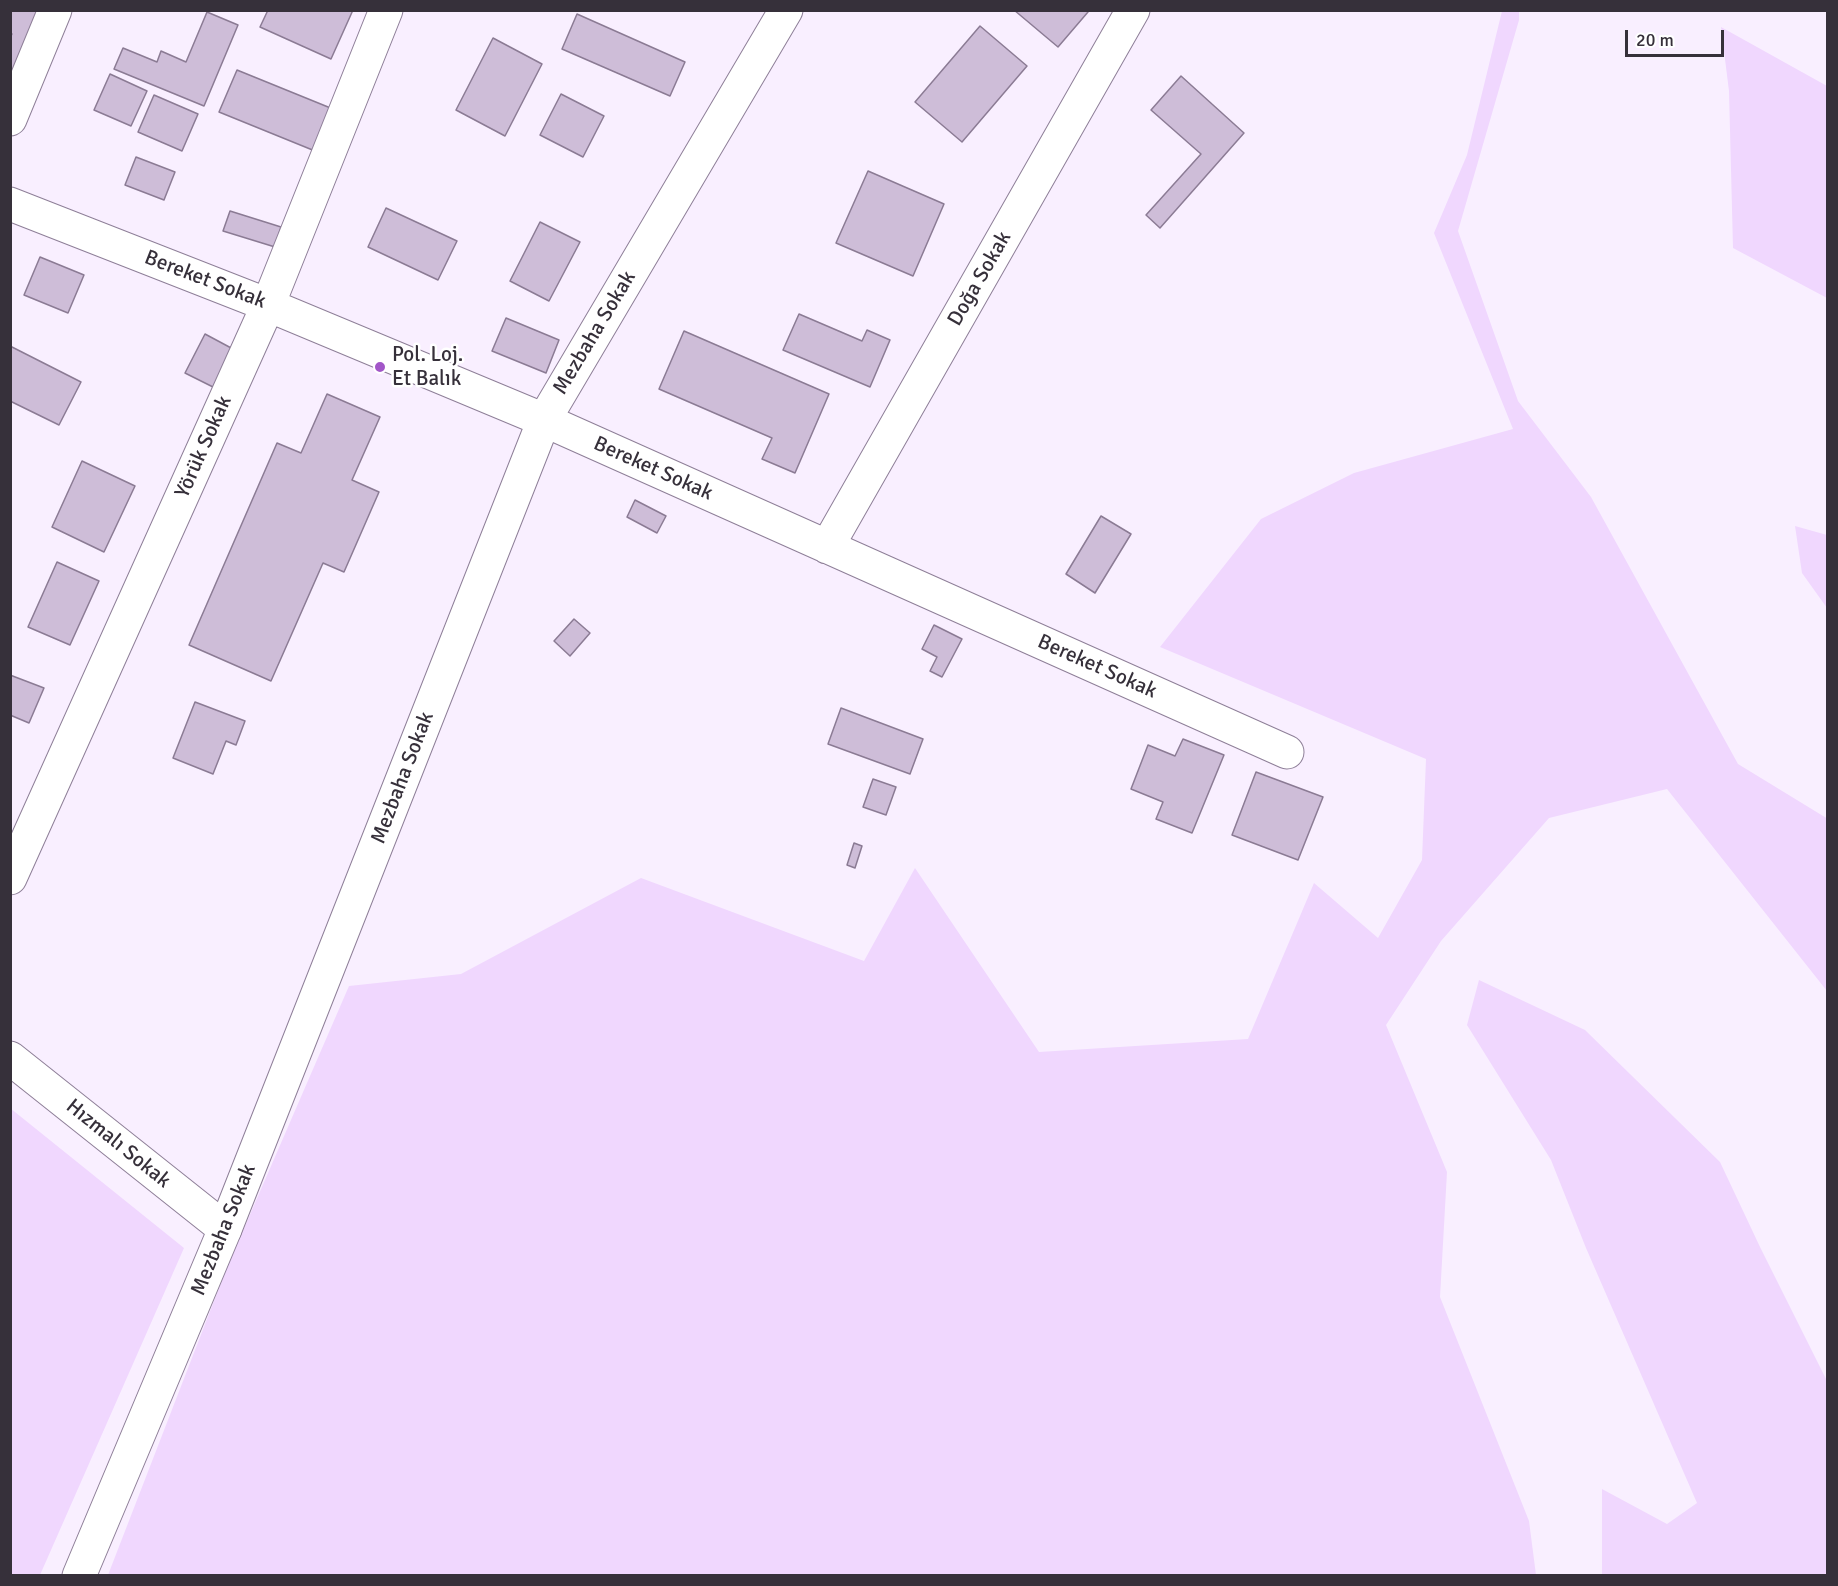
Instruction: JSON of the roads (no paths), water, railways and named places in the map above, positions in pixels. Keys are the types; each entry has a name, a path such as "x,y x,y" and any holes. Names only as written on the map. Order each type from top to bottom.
{"street":[{"path":"10,119 55,10"},
{"name":"Yörük Sokak","path":"10,878 268,304 386,10"},
{"name":"Mezbaha Sokak","path":"79,1575 225,1229 544,420 786,10"},
{"name":"Doğa Sokak","path":"827,547 1133,10"},
{"name":"Bereket Sokak","path":"10,204 268,304 544,420 1287,752"},
{"name":"Hızmalı Sokak","path":"10,1058 225,1229"}],"place":[{"name":"Pol. Loj. Et Balık","path":"380,367"}]}
